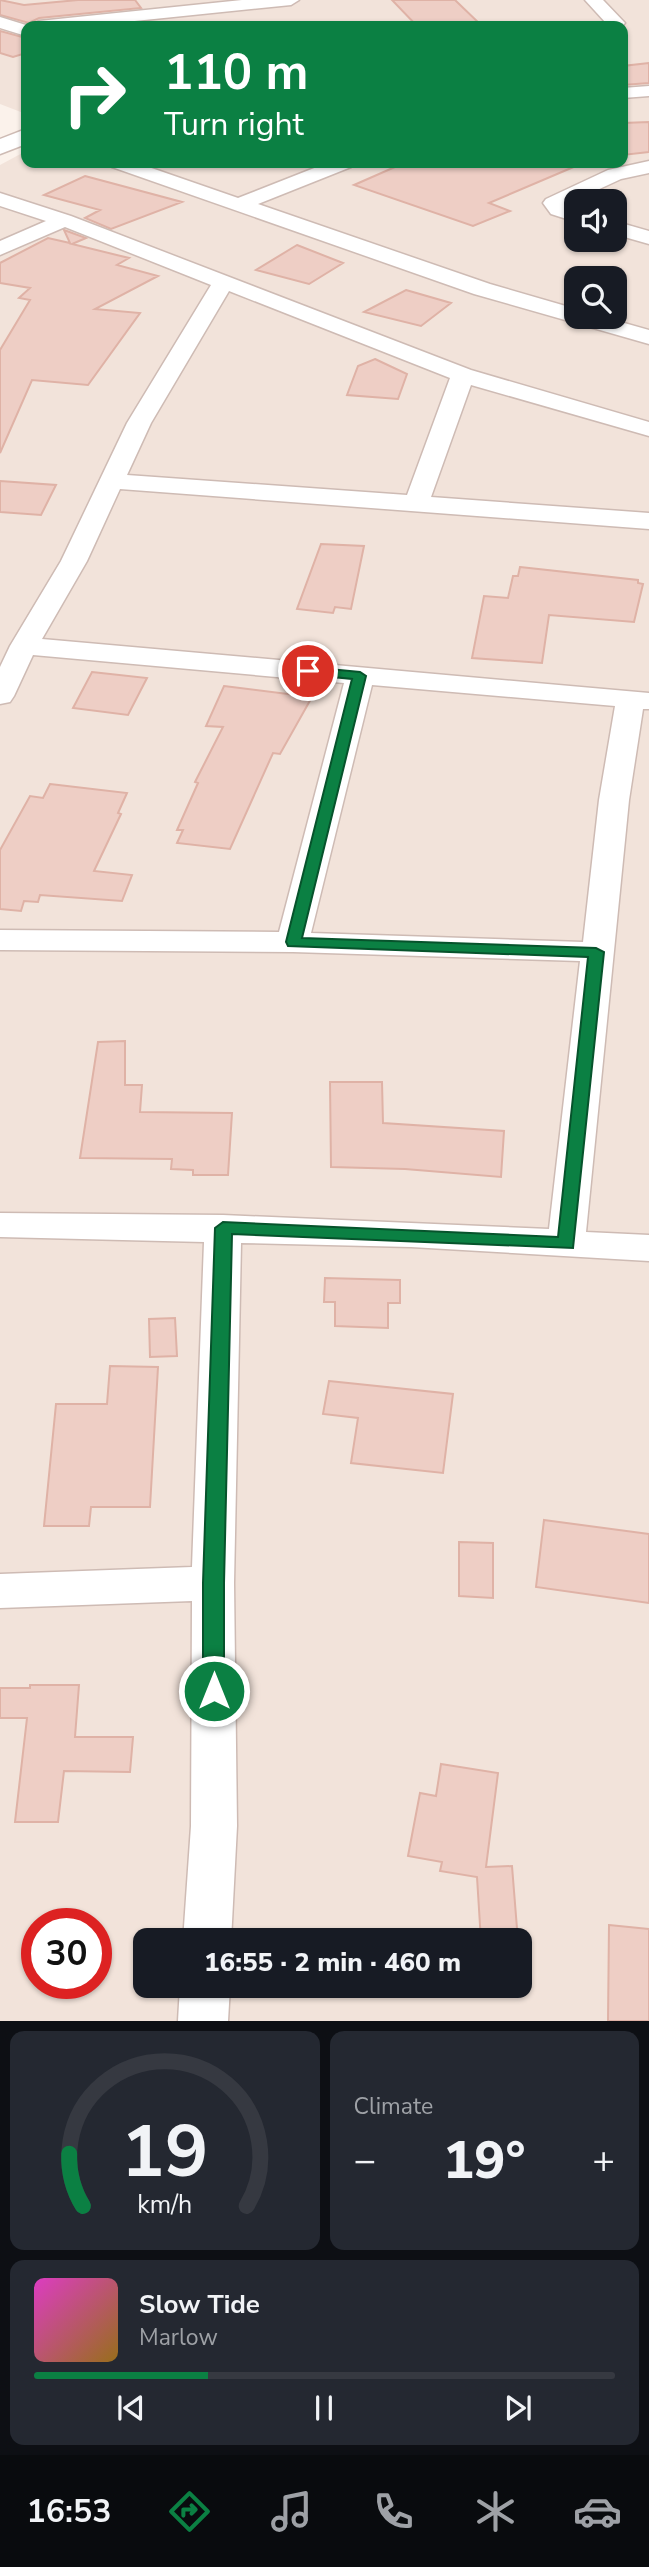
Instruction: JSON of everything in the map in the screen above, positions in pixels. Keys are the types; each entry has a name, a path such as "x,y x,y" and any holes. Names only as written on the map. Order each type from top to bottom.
{"street":[{"path":"87,21 291,0"},
{"path":"593,0 613,21"},
{"path":"262,3 281,19"},
{"path":"628,92 649,90"},
{"path":"0,147 20,130"},
{"path":"583,189 615,174 649,167"},
{"path":"133,168 482,289 649,337"},
{"path":"238,205 331,168"},
{"path":"564,198 553,203 558,210 564,212"},
{"path":"0,199 64,220 463,374 649,429"},
{"path":"0,249 64,220"},
{"path":"627,232 649,238"},
{"path":"0,696 24,646 74,561 139,423 223,281"},
{"path":"416,504 463,374"},
{"path":"114,481 649,522"},
{"path":"24,646 640,700 614,800 566,1243"},
{"path":"293,942 360,676"},
{"path":"0,940 293,942 596,952"},
{"path":"0,1225 411,1234 649,1248"},
{"path":"208,1928 214,1826 213,1583 223,1228"},
{"path":"0,1591 213,1583"},
{"path":"203,2021 204,1998"}],"shaded area":[{"path":"0,0 649,0 649,2021 0,2021 0,165 21,154 21,168 628,168 628,21 21,21 21,112 0,104"}],"building":[{"path":"0,0 24,5 78,0 135,0 141,8 39,18 33,21 0,15"},
{"path":"392,0 455,0 477,21 412,21"},
{"path":"0,31 21,37 21,55 13,57 0,53"},
{"path":"649,63 649,83 628,85 628,65"},
{"path":"649,122 649,152 628,154 628,123"},
{"path":"393,168 571,168 489,203 510,211 473,226 354,185"},
{"path":"85,176 182,202 111,229 85,218 100,210 44,195"},
{"path":"64,230 86,238 72,244 129,258 117,265 158,276 95,309 140,313 88,385 32,380 0,453 0,350 30,300 19,298 30,288 0,283 0,263 48,238 70,243"},
{"path":"297,245 343,263 309,284 256,270"},
{"path":"406,290 451,303 421,326 364,312"},
{"path":"375,359 407,374 398,399 347,395 358,366"},
{"path":"0,481 56,485 41,515 0,512"},
{"path":"321,544 364,546 351,609 335,607 333,613 297,609"},
{"path":"520,567 638,580 638,583 643,584 634,622 549,615 542,663 472,658 484,596 508,598 513,576 518,576"},
{"path":"92,672 147,678 128,715 73,708"},
{"path":"224,686 312,697 280,754 273,753 230,849 177,843 183,830 177,830 198,783 195,782 223,727 206,726"},
{"path":"50,784 127,793 118,813 121,814 94,871 132,875 122,901 40,895 38,902 24,901 21,911 0,909 0,850 30,796 43,798"},
{"path":"125,1041 125,1085 142,1085 140,1112 232,1113 228,1175 193,1175 193,1170 171,1169 172,1159 80,1158 98,1042"},
{"path":"330,1082 382,1082 383,1123 504,1131 501,1177 405,1169 331,1167"},
{"path":"325,1278 400,1280 400,1303 388,1303 388,1328 335,1326 335,1302 324,1302"},
{"path":"175,1318 177,1356 150,1357 149,1319"},
{"path":"110,1366 158,1367 150,1507 91,1507 89,1526 44,1526 56,1404 107,1404"},
{"path":"329,1381 453,1394 443,1473 351,1463 358,1418 323,1414"},
{"path":"544,1520 649,1534 649,1603 536,1587"},
{"path":"459,1542 493,1543 493,1598 459,1596"},
{"path":"30,1685 79,1685 75,1737 133,1737 130,1772 64,1771 58,1822 15,1822 27,1718 0,1718 0,1688 30,1688"},
{"path":"441,1764 498,1773 486,1867 512,1866 517,1928 480,1928 477,1877 440,1871 442,1862 408,1856 420,1793 436,1796"},
{"path":"609,1925 649,1929 649,2021 608,2021"}],"route":[{"path":"214,1691 213,1583 220,1412 223,1228 411,1234 566,1243 596,952 293,942 324,808 360,676 308,671"}]}
